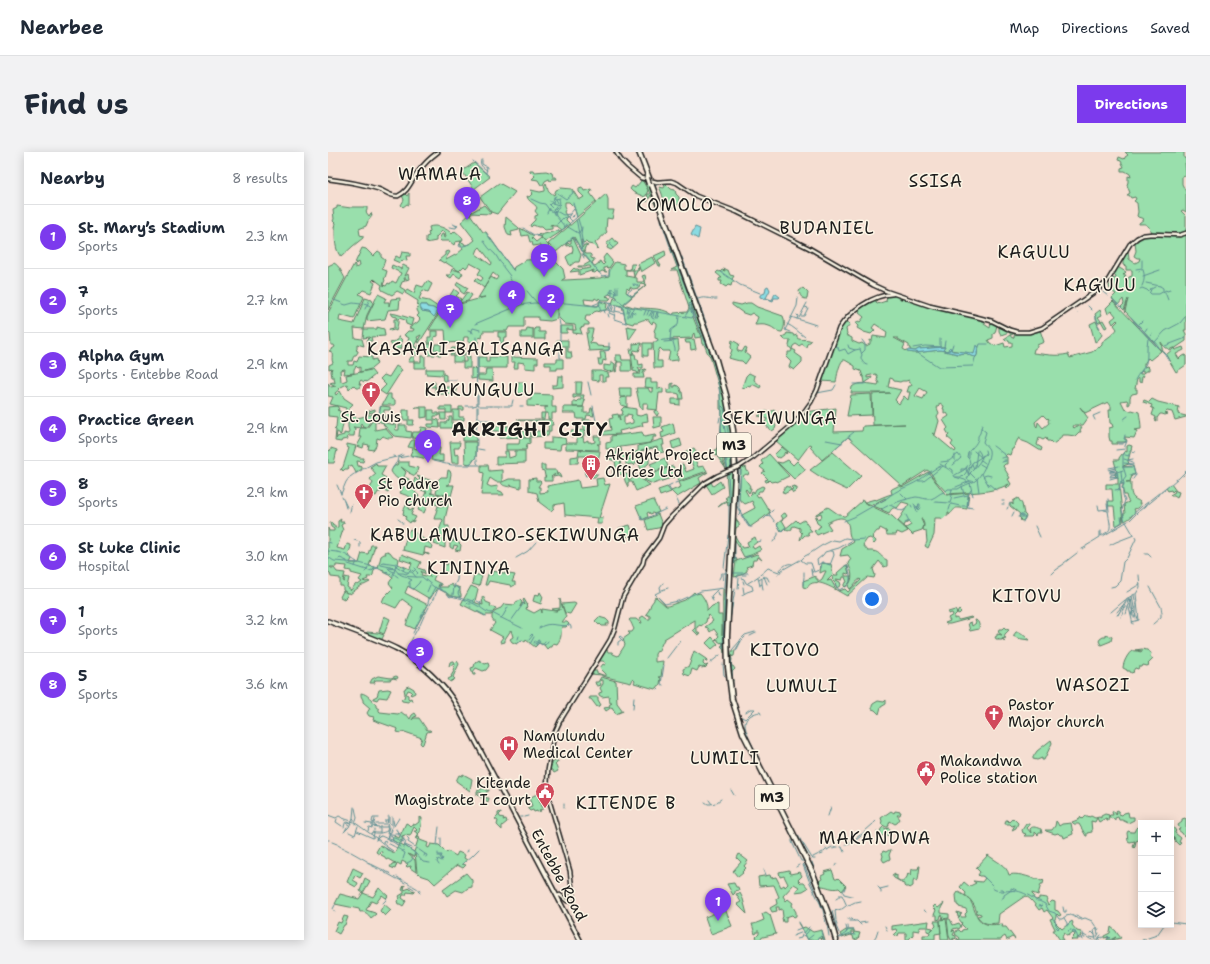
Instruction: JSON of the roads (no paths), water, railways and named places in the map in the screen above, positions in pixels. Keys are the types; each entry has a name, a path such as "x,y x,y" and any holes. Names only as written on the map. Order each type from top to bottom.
{"highway":[{"name":"M3","path":"639,152 716,360 724,387 732,424 735,473 727,642 732,699 741,728 749,746 812,872 828,913 835,940"},
{"name":"M3","path":"650,183 714,361 723,390 733,444 733,483 725,642 726,667 730,696 747,748 805,861 835,940"}],"main road":[{"path":"328,179 368,186 392,196 398,196 407,190 418,172 438,152"},
{"path":"616,152 620,159 641,178 658,182 676,182 696,196 737,212 809,248 887,293 934,308 992,321 1015,332 1032,331 1044,327 1104,286 1130,244 1138,237 1152,234 1186,233"},
{"path":"557,896 560,895 567,901 570,901 573,898 570,871 550,803 547,786 548,770 555,732 560,721 610,641 625,593 643,563 644,558 659,538 664,525 702,485 712,478 739,466 754,457 791,426 811,402 817,390 839,328 843,322 857,309 887,293"},
{"name":"Entebbe Road","path":"328,621 401,651 424,669 446,690 457,706 580,940"}],"water":[{"path":"695,227 700,229 698,239 691,235"},
{"path":"768,286 770,290 766,298 772,300 774,294 776,294 780,297 779,298 774,298 773,301 765,298 764,300 760,297 760,295 765,293 766,287"},
{"path":"421,305 426,305 427,307 438,311 434,317 429,312 422,311 420,307"},
{"path":"976,345 978,346 976,357 966,353 958,354 944,351 950,350 948,349 950,347 953,351 974,354"},
{"path":"945,347 943,350 944,351 940,350 915,353 907,352 908,350 915,351 919,349"}],"waterway":[{"path":"481,160 481,165 487,170"},
{"path":"482,160 482,164 487,167 486,173"},
{"path":"473,161 488,175"},
{"path":"656,190 655,186 657,185"},
{"path":"557,193 566,199 573,193 572,191"},
{"path":"556,196 554,197 555,199 560,198"},
{"path":"553,203 554,197"},
{"path":"531,199 545,204 550,211 558,212 563,215 570,214 557,224"},
{"path":"556,199 558,203"},
{"path":"556,211 560,202 559,199"},
{"path":"550,201 559,205"},
{"path":"551,203 549,205 552,208"},
{"path":"558,231 562,230 577,217 573,203"},
{"path":"553,210 556,206"},
{"path":"554,210 557,207"},
{"path":"547,213 549,209"},
{"path":"570,214 574,209"},
{"path":"554,212 555,216"},
{"path":"555,212 556,216 565,227"},
{"path":"568,217 572,221"},
{"path":"578,219 581,229 579,233"},
{"path":"576,220 582,251"},
{"path":"661,220 674,258"},
{"path":"452,223 458,226 455,225"},
{"path":"449,227 456,228 457,226"},
{"path":"568,227 578,233"},
{"path":"581,245 583,245 581,234 582,227"},
{"path":"526,230 539,236"},
{"path":"486,233 514,271"},
{"path":"565,244 573,237 602,276 608,275"},
{"path":"484,241 510,276"},
{"path":"611,243 610,245 613,248"},
{"path":"460,244 460,247 470,244"},
{"path":"582,254 584,258"},
{"path":"682,257 712,339"},
{"path":"675,259 691,302 696,322 712,358 719,387 722,416"},
{"path":"1142,260 1142,267"},
{"path":"1136,269 1142,268 1143,270 1144,279 1142,286"},
{"path":"609,275 610,270"},
{"path":"1143,276 1160,270"},
{"path":"721,272 740,285 760,293"},
{"path":"509,277 523,304"},
{"path":"1146,283 1160,286"},
{"path":"633,284 634,286 634,284"},
{"path":"1160,286 1163,288 1163,291"},
{"path":"616,287 616,293"},
{"path":"616,294 618,293 618,287"},
{"path":"1150,292 1151,289 1155,287"},
{"path":"610,292 612,288 612,291"},
{"path":"1140,289 1142,288 1147,290 1151,294 1159,294 1166,290 1170,290"},
{"path":"631,295 627,293 632,289"},
{"path":"614,290 616,292 615,296 622,304"},
{"path":"622,305 639,290"},
{"path":"527,291 537,303"},
{"path":"608,295 612,291 614,292"},
{"path":"612,292 612,297"},
{"path":"1103,292 1108,296"},
{"path":"1165,292 1168,300"},
{"path":"696,300 704,298 717,299"},
{"path":"790,332 785,330 797,306 798,298"},
{"path":"601,299 600,308 601,311 604,310 605,313"},
{"path":"1112,299 1119,305"},
{"path":"334,300 342,303"},
{"path":"365,309 369,301"},
{"path":"600,301 616,305"},
{"path":"685,316 690,309 689,304 691,302"},
{"path":"363,303 367,304"},
{"path":"475,324 520,305 534,303 557,304"},
{"path":"558,303 600,305"},
{"path":"593,305 598,303"},
{"path":"608,309 610,303"},
{"path":"799,318 807,303"},
{"path":"343,304 361,304"},
{"path":"547,310 548,304"},
{"path":"609,310 611,304"},
{"path":"367,305 371,307"},
{"path":"605,310 610,311 613,305"},
{"path":"612,311 614,305"},
{"path":"623,307 616,305 614,319 626,323"},
{"path":"624,306 692,318 693,316 690,309"},
{"path":"1088,306 1092,310"},
{"path":"623,307 626,323"},
{"path":"627,312 628,307"},
{"path":"801,316 804,316 808,308 805,307"},
{"path":"628,317 630,308"},
{"path":"633,309 631,311 635,313"},
{"path":"644,315 646,310"},
{"path":"647,315 649,310"},
{"path":"614,312 610,311 609,313 614,315"},
{"path":"615,311 624,313"},
{"path":"629,316 631,311"},
{"path":"649,316 652,311"},
{"path":"631,316 632,312"},
{"path":"653,312 651,315 654,319"},
{"path":"653,317 654,312"},
{"path":"656,318 657,312"},
{"path":"657,318 658,312"},
{"path":"558,313 559,319"},
{"path":"797,315 797,319"},
{"path":"670,340 671,330 678,325 679,316"},
{"path":"791,317 816,325"},
{"path":"1131,317 1151,339"},
{"path":"1155,342 1165,331 1180,323 1185,317"},
{"path":"559,320 560,325"},
{"path":"1097,320 1098,324"},
{"path":"1133,321 1158,348"},
{"path":"1139,324 1142,321"},
{"path":"787,324 805,337"},
{"path":"560,326 560,333"},
{"path":"471,333 473,328 480,330"},
{"path":"468,330 472,331 473,333"},
{"path":"1150,337 1152,333"},
{"path":"560,334 560,346"},
{"path":"1135,380 1146,363 1147,342 1149,338"},
{"path":"1165,346 1186,338"},
{"path":"656,341 674,339"},
{"path":"711,339 720,367"},
{"path":"940,339 940,346"},
{"path":"1152,339 1165,354"},
{"path":"862,340 865,344 865,350 862,353"},
{"path":"664,342 676,341"},
{"path":"913,348 925,346 944,347 945,341"},
{"path":"673,342 675,351"},
{"path":"477,343 477,367"},
{"path":"605,351 609,350 609,343"},
{"path":"951,350 953,344"},
{"path":"977,353 980,344 988,344"},
{"path":"848,345 849,348 855,350 860,349 862,360 867,365"},
{"path":"835,346 838,347 839,351 845,349 848,354 855,350"},
{"path":"560,347 560,352"},
{"path":"916,352 939,367 973,366 977,356"},
{"path":"560,353 561,358"},
{"path":"1165,354 1169,361"},
{"path":"478,357 478,368"},
{"path":"476,393 477,369"},
{"path":"478,369 478,375"},
{"path":"1140,373 1143,369"},
{"path":"588,382 591,395"},
{"path":"853,384 866,383"},
{"path":"817,393 833,390 836,385"},
{"path":"477,395 477,401"},
{"path":"478,395 479,405"},
{"path":"512,404 513,400"},
{"path":"473,406 477,405 477,402"},
{"path":"504,406 512,405"},
{"path":"379,415 381,406"},
{"path":"480,406 491,406"},
{"path":"494,406 500,406"},
{"path":"593,406 596,421"},
{"path":"722,406 724,408 729,440 731,457 730,473"},
{"path":"477,407 477,423"},
{"path":"478,407 478,418 480,418"},
{"path":"731,410 734,426"},
{"path":"1095,420 1093,416 1100,413"},
{"path":"1124,420 1128,416"},
{"path":"719,422 720,417"},
{"path":"722,418 721,438 728,470"},
{"path":"723,419 726,436 727,467"},
{"path":"479,420 487,420"},
{"path":"476,429 477,424"},
{"path":"946,491 948,489 958,489 975,481 983,471 987,462 989,449 983,442 986,432 981,428 982,425"},
{"path":"721,428 724,452"},
{"path":"955,475 964,470 970,463 967,457 968,452 976,443 981,428"},
{"path":"476,430 477,441"},
{"path":"735,431 737,466"},
{"path":"849,436 854,432"},
{"path":"1125,435 1124,439 1127,441 1123,455 1123,466 1126,476 1123,480 1123,494 1125,500 1122,510 1125,521"},
{"path":"838,446 848,437"},
{"path":"769,442 773,440"},
{"path":"826,440 842,443"},
{"path":"468,464 471,463 476,457 477,442"},
{"path":"1118,443 1126,442"},
{"path":"1118,444 1123,444"},
{"path":"993,446 1005,455"},
{"path":"833,451 837,447"},
{"path":"478,449 484,450"},
{"path":"1116,450 1125,449"},
{"path":"978,450 981,456"},
{"path":"956,477 962,477 973,462 986,454 985,450"},
{"path":"974,451 982,458"},
{"path":"972,469 975,467 977,451"},
{"path":"1129,451 1135,452"},
{"path":"969,452 969,458"},
{"path":"941,462 949,461 958,454 961,458 953,465"},
{"path":"1125,455 1129,456 1129,454"},
{"path":"398,457 403,455"},
{"path":"955,455 955,461"},
{"path":"980,461 983,455"},
{"path":"363,469 376,462 396,457 393,456"},
{"path":"397,462 398,458 409,456"},
{"path":"411,456 418,457"},
{"path":"1001,458 1006,457"},
{"path":"477,459 478,464"},
{"path":"1124,459 1133,462"},
{"path":"1128,460 1133,459"},
{"path":"974,469 981,460 985,463"},
{"path":"433,461 446,464"},
{"path":"738,461 738,466"},
{"path":"1002,462 1006,461"},
{"path":"392,469 396,463"},
{"path":"946,467 945,465 947,463"},
{"path":"1124,463 1133,464"},
{"path":"447,464 452,465"},
{"path":"940,464 950,471 955,477 968,482 972,481"},
{"path":"972,464 974,469 970,473 976,479"},
{"path":"980,464 985,467"},
{"path":"1128,464 1133,465"},
{"path":"457,465 463,465"},
{"path":"464,465 480,465"},
{"path":"968,474 971,465"},
{"path":"844,521 854,517 894,493 918,481 941,466"},
{"path":"919,481 924,481 943,466"},
{"path":"1109,468 1119,466"},
{"path":"967,467 966,470 969,474 968,477"},
{"path":"1123,467 1133,467 1135,474"},
{"path":"950,468 953,470 953,473"},
{"path":"1109,470 1116,468"},
{"path":"584,469 586,476"},
{"path":"737,505 739,469"},
{"path":"961,471 961,469 965,469"},
{"path":"1110,472 1117,471 1116,469"},
{"path":"355,474 362,470"},
{"path":"739,497 741,470"},
{"path":"1110,472 1115,470"},
{"path":"1118,478 1117,472 1123,470"},
{"path":"1121,471 1122,482"},
{"path":"1178,479 1186,471"},
{"path":"728,473 729,534"},
{"path":"970,473 967,479 970,481"},
{"path":"1110,473 1117,473"},
{"path":"350,477 354,474"},
{"path":"982,474 989,486"},
{"path":"1111,475 1118,474"},
{"path":"1111,475 1110,477 1118,476"},
{"path":"1130,475 1136,475"},
{"path":"1133,479 1136,475"},
{"path":"984,476 991,476"},
{"path":"1110,479 1117,477"},
{"path":"341,494 349,478"},
{"path":"977,478 979,492"},
{"path":"1157,496 1177,479"},
{"path":"1122,481 1120,482 1122,483"},
{"path":"675,483 679,482"},
{"path":"956,487 968,482"},
{"path":"970,483 973,496"},
{"path":"988,483 996,490"},
{"path":"671,491 668,486 672,484"},
{"path":"1118,491 1120,490 1120,484 1124,484"},
{"path":"1160,492 1170,484"},
{"path":"337,485 341,494"},
{"path":"962,486 964,495"},
{"path":"951,494 952,489"},
{"path":"1115,490 1120,489"},
{"path":"971,490 968,495 967,507 973,508"},
{"path":"881,510 903,500 916,497 931,499 944,492"},
{"path":"901,493 907,499 905,500"},
{"path":"1150,500 1159,493"},
{"path":"935,502 950,503 952,495"},
{"path":"954,498 968,495"},
{"path":"342,497 347,507"},
{"path":"1139,511 1156,497"},
{"path":"676,498 679,504"},
{"path":"739,498 739,507"},
{"path":"1108,499 1109,511"},
{"path":"344,501 346,508"},
{"path":"1144,505 1148,502"},
{"path":"914,504 919,510 921,508"},
{"path":"919,504 920,507 918,509 917,506 918,507 919,504"},
{"path":"951,504 960,506"},
{"path":"949,510 951,504"},
{"path":"1098,505 1099,510 1108,509 1107,504"},
{"path":"890,505 902,511 906,509"},
{"path":"737,506 740,514 738,516"},
{"path":"915,506 917,512"},
{"path":"962,506 968,506"},
{"path":"1131,516 1142,506"},
{"path":"350,512 351,507"},
{"path":"739,508 750,527 752,527"},
{"path":"641,516 643,520 666,509"},
{"path":"773,510 769,514 775,522"},
{"path":"1104,510 1108,511 1109,517"},
{"path":"1012,516 1014,512"},
{"path":"1130,520 1138,512"},
{"path":"1020,514 1025,518"},
{"path":"764,519 768,515 770,516"},
{"path":"905,523 909,521 906,515"},
{"path":"1018,517 1023,517"},
{"path":"1023,522 1025,517"},
{"path":"1116,526 1122,522 1121,517"},
{"path":"1109,518 1110,523"},
{"path":"398,519 402,522"},
{"path":"1103,536 1128,521"},
{"path":"1111,587 1115,586 1120,581 1123,562 1127,558 1136,539 1126,522"},
{"path":"746,523 749,527"},
{"path":"1101,531 1101,536 1109,530 1110,523"},
{"path":"778,524 777,525 779,527"},
{"path":"1035,526 1040,537"},
{"path":"779,528 782,531 786,527"},
{"path":"1112,529 1116,527"},
{"path":"734,529 734,536"},
{"path":"1092,542 1100,537 1100,532"},
{"path":"773,542 778,533"},
{"path":"724,568 728,535"},
{"path":"1110,545 1134,535"},
{"path":"733,537 736,559"},
{"path":"819,570 814,572 811,563 805,563 801,560 805,556 833,540 839,541 845,538 852,539"},
{"path":"830,551 833,551 834,555 830,565 822,562 818,565 817,560 825,552 839,548 853,540 864,539"},
{"path":"354,540 360,542 360,547"},
{"path":"516,558 528,551 536,542"},
{"path":"1086,546 1091,543"},
{"path":"1082,549 1086,547"},
{"path":"328,551 337,552"},
{"path":"337,552 357,562 355,566"},
{"path":"1064,563 1077,553"},
{"path":"1145,554 1148,554 1151,557"},
{"path":"745,557 751,556"},
{"path":"328,557 334,561 359,563 379,568"},
{"path":"339,559 340,558 347,562"},
{"path":"732,558 735,559 734,564"},
{"path":"778,575 782,570 800,560"},
{"path":"383,562 396,564 395,568 381,565 383,562"},
{"path":"821,568 822,562"},
{"path":"396,563 398,564 396,566"},
{"path":"348,564 367,570 365,572"},
{"path":"779,571 783,566 792,564"},
{"path":"396,566 406,572 412,572 416,577 422,577 434,587 446,592 450,597"},
{"path":"845,566 848,566 850,582"},
{"path":"368,567 367,570 372,570"},
{"path":"403,567 405,567 403,570"},
{"path":"453,595 454,586 457,580 458,567"},
{"path":"731,604 733,567"},
{"path":"372,571 379,568"},
{"path":"388,568 394,572 395,569 402,575 416,577"},
{"path":"389,568 395,569"},
{"path":"413,572 416,569 415,568"},
{"path":"748,583 768,568 779,572"},
{"path":"379,569 384,571"},
{"path":"811,569 813,572"},
{"path":"398,573 406,574 411,570"},
{"path":"725,588 727,570"},
{"path":"811,570 812,576"},
{"path":"1052,574 1056,570"},
{"path":"385,573 387,571 388,572"},
{"path":"416,571 418,573 417,574"},
{"path":"394,572 394,574 398,577"},
{"path":"387,574 391,573"},
{"path":"719,579 722,573"},
{"path":"723,573 724,588"},
{"path":"732,573 748,573"},
{"path":"763,574 767,584"},
{"path":"737,578 738,575 746,575"},
{"path":"1132,622 1139,620 1136,594 1140,587 1139,575"},
{"path":"758,577 760,586"},
{"path":"762,578 767,577 769,581"},
{"path":"803,585 804,577"},
{"path":"408,578 412,580 409,584"},
{"path":"738,589 739,578"},
{"path":"741,578 752,586 753,590 742,595"},
{"path":"759,580 762,578 762,584"},
{"path":"409,587 413,589 420,581"},
{"path":"439,583 440,589"},
{"path":"663,583 660,587 661,591 655,594 665,604 678,601 701,591 724,588"},
{"path":"846,587 849,583"},
{"path":"760,585 762,584 763,589"},
{"path":"835,584 839,590 843,588"},
{"path":"1127,592 1140,584"},
{"path":"427,592 430,585"},
{"path":"454,586 460,589 458,593 460,598"},
{"path":"413,633 435,587"},
{"path":"743,587 744,593"},
{"path":"1150,587 1161,607 1162,613"},
{"path":"662,590 668,588"},
{"path":"435,596 438,589"},
{"path":"723,648 725,589"},
{"path":"729,644 730,620 735,589"},
{"path":"713,601 711,596 717,590"},
{"path":"717,592 720,596"},
{"path":"1122,611 1126,599 1135,594"},
{"path":"1132,595 1135,614"},
{"path":"1134,595 1135,600"},
{"path":"449,596 468,601 522,628"},
{"path":"430,605 434,597"},
{"path":"1131,597 1133,614"},
{"path":"1128,598 1130,605"},
{"path":"1129,598 1131,609"},
{"path":"467,599 472,601"},
{"path":"474,599 472,601 475,603"},
{"path":"1111,612 1125,600"},
{"path":"1118,615 1126,600"},
{"path":"1127,600 1133,624"},
{"path":"477,601 481,603"},
{"path":"480,607 481,602"},
{"path":"1135,609 1136,602"},
{"path":"511,621 524,603"},
{"path":"1117,612 1123,605"},
{"path":"1136,605 1136,614"},
{"path":"425,615 429,607"},
{"path":"501,618 508,607"},
{"path":"1121,617 1125,607"},
{"path":"1126,607 1128,608 1126,614"},
{"path":"1132,609 1133,616"},
{"path":"477,611 486,616"},
{"path":"1135,611 1136,618"},
{"path":"1117,615 1120,612"},
{"path":"1131,612 1132,616"},
{"path":"1153,624 1161,617 1161,614"},
{"path":"420,625 424,616"},
{"path":"539,628 551,624 562,626 570,625 571,628"},
{"path":"414,635 419,626"},
{"path":"349,631 353,632"},
{"path":"740,640 745,635 755,632"},
{"path":"750,636 756,633"},
{"path":"529,640 533,635 532,634 530,636"},
{"path":"623,641 619,637 620,636 624,639"},
{"path":"406,652 413,637"},
{"path":"530,644 534,637"},
{"path":"742,640 745,637"},
{"path":"518,643 522,640"},
{"path":"535,644 538,640"},
{"path":"536,645 539,640"},
{"path":"618,645 618,642 621,640"},
{"path":"536,644 537,645 540,641"},
{"path":"539,643 542,645 545,641"},
{"path":"544,644 545,645 548,641"},
{"path":"667,658 680,641"},
{"path":"732,650 740,641"},
{"path":"736,650 741,641"},
{"path":"736,651 741,641"},
{"path":"710,663 720,655"},
{"path":"729,657 731,658 733,685"},
{"path":"415,663 425,672"},
{"path":"723,664 725,676"},
{"path":"663,685 661,684 664,665"},
{"path":"430,676 434,680"},
{"path":"658,689 661,686"},
{"path":"733,693 739,714"},
{"path":"633,709 634,697"},
{"path":"740,718 742,717 745,719 755,709 750,709 746,712"},
{"path":"759,758 748,735 745,723 747,718 751,715 760,712 761,714"},
{"path":"570,752 573,755"},
{"path":"731,790 734,795"},
{"path":"717,802 721,799"},
{"path":"709,800 712,804 715,803"},
{"path":"705,802 711,804"},
{"path":"353,818 354,807"},
{"path":"828,816 831,807"},
{"path":"355,808 357,818 355,824"},
{"path":"328,815 336,818 339,816 354,822 388,848"},
{"path":"389,816 389,823 391,824"},
{"path":"524,817 528,816"},
{"path":"380,833 380,827 387,827 388,817"},
{"path":"392,817 392,827"},
{"path":"344,832 349,827 353,818 354,821"},
{"path":"374,823 372,822 373,818 378,818"},
{"path":"394,826 399,818"},
{"path":"337,819 336,822 342,826"},
{"path":"374,823 375,819"},
{"path":"344,827 346,820"},
{"path":"386,822 385,820 388,820"},
{"path":"393,820 394,825"},
{"path":"349,825 346,823 351,823"},
{"path":"365,823 372,824"},
{"path":"368,831 369,827 372,828 372,824 376,827"},
{"path":"376,824 386,824"},
{"path":"865,831 873,824"},
{"path":"371,834 372,832 380,833 387,831 388,825"},
{"path":"349,832 355,835 358,826"},
{"path":"372,826 379,827 379,829"},
{"path":"345,831 347,827"},
{"path":"389,827 387,834 390,834 392,830"},
{"path":"438,835 439,827"},
{"path":"391,828 389,834 393,839"},
{"path":"395,833 399,832 396,829"},
{"path":"357,831 373,838 374,833"},
{"path":"794,831 808,855 807,858"},
{"path":"877,831 878,835"},
{"path":"861,835 864,832"},
{"path":"790,833 818,893 823,909"},
{"path":"391,834 400,835"},
{"path":"376,840 378,835"},
{"path":"400,835 405,841"},
{"path":"798,835 801,841"},
{"path":"855,839 860,835"},
{"path":"376,840 380,836"},
{"path":"379,837 381,836 388,839 400,847"},
{"path":"390,836 387,837 392,839"},
{"path":"437,845 438,836"},
{"path":"856,840 861,836"},
{"path":"407,837 409,839 408,842 425,854 424,856"},
{"path":"394,838 404,842"},
{"path":"441,838 441,846"},
{"path":"388,839 400,845 404,839"},
{"path":"792,840 801,861 803,861"},
{"path":"850,842 854,840"},
{"path":"851,843 855,840"},
{"path":"383,843 384,841 405,853 403,859"},
{"path":"403,851 406,841"},
{"path":"332,842 337,844"},
{"path":"802,842 812,858"},
{"path":"846,844 850,843"},
{"path":"405,845 412,848"},
{"path":"405,846 415,853 414,855"},
{"path":"384,847 390,851"},
{"path":"387,847 393,851"},
{"path":"827,850 832,847"},
{"path":"841,847 844,852"},
{"path":"345,849 349,851"},
{"path":"462,864 479,849"},
{"path":"351,852 367,861"},
{"path":"813,857 823,852"},
{"path":"415,853 423,862 430,863"},
{"path":"438,853 438,855 442,855 441,857"},
{"path":"425,854 427,855 426,857"},
{"path":"438,856 441,856 443,859 442,860 440,857"},
{"path":"407,863 413,858"},
{"path":"439,865 437,862 438,859 442,861"},
{"path":"812,862 825,900"},
{"path":"369,864 375,867"},
{"path":"371,864 381,869"},
{"path":"804,864 803,865 810,883 822,907"},
{"path":"804,865 815,891 814,893"},
{"path":"382,869 386,872"},
{"path":"381,870 387,874"},
{"path":"764,870 766,875"},
{"path":"388,874 397,879"},
{"path":"983,876 995,890 1014,891 1027,895 1045,904 1049,911 1055,913 1059,919 1071,915 1079,919 1085,918 1092,921 1098,928 1094,930 1096,940"},
{"path":"398,879 405,883"},
{"path":"399,879 403,880"},
{"path":"405,881 410,884"},
{"path":"409,886 414,889"},
{"path":"413,886 418,889"},
{"path":"878,887 881,890 881,893"},
{"path":"880,889 888,887"},
{"path":"845,888 843,892 844,894 852,896"},
{"path":"1011,891 1011,888 1017,890"},
{"path":"555,889 557,894 559,894"},
{"path":"1000,889 1003,889 1004,891"},
{"path":"1001,899 1010,891"},
{"path":"836,899 839,895 842,895 847,906 849,905"},
{"path":"383,903 386,900"},
{"path":"856,902 861,901"},
{"path":"849,905 855,902"},
{"path":"335,905 333,909 335,912"},
{"path":"1039,906 1042,905 1041,907"},
{"path":"842,909 846,906"},
{"path":"1063,907 1064,912 1066,912 1066,910"},
{"path":"836,920 835,911 841,909"},
{"path":"823,910 826,923"},
{"path":"836,926 832,911 837,910"},
{"path":"1076,915 1082,918"},
{"path":"1064,918 1067,926"},
{"path":"848,919 852,919 854,921"},
{"path":"1053,919 1059,928 1058,929 1056,927"},
{"path":"836,921 837,925"},
{"path":"850,921 857,921 861,925"},
{"path":"799,922 808,940"},
{"path":"860,923 867,922"},
{"path":"1067,925 1071,922"},
{"path":"1174,922 1186,924"},
{"path":"827,924 829,936"},
{"path":"839,938 847,932 848,925"},
{"path":"836,926 839,933"},
{"path":"846,926 846,933"},
{"path":"885,926 887,930"},
{"path":"804,933 809,927"},
{"path":"796,930 801,928"},
{"path":"1142,940 1157,935 1162,928"},
{"path":"803,936 810,929"},
{"path":"1098,934 1097,930 1099,929"},
{"path":"849,930 854,930"},
{"path":"874,939 878,930"},
{"path":"1070,930 1068,931 1071,930"},
{"path":"1076,934 1072,931 1074,930 1079,939 1082,937 1083,940"},
{"path":"822,931 824,940"},
{"path":"793,936 803,932"},
{"path":"1091,933 1092,932 1095,935"},
{"path":"1083,933 1085,938"},
{"path":"1097,937 1099,933"},
{"path":"840,938 850,934 855,935"},
{"path":"797,939 801,938 802,935"},
{"path":"808,939 813,935"},
{"path":"1084,935 1093,940"},
{"path":"1097,940 1101,935"},
{"path":"816,940 821,936"},
{"path":"1107,937 1108,936 1110,938 1107,939"},
{"path":"1090,937 1095,938"},
{"path":"1099,940 1100,937 1103,937"}],"place":[{"name":"5","path":"467,220"},
{"name":"8","path":"544,277"},
{"name":"Practice Green","path":"512,314"},
{"name":"7","path":"551,318"},
{"name":"1","path":"450,328"},
{"name":"St. Louis","path":"371,408"},
{"name":"St Luke Clinic","path":"428,463"},
{"name":"Akright Project Offices Ltd","path":"591,481"},
{"name":"St Padre Pio church","path":"364,510"},
{"name":"Alpha Gym","path":"420,671"},
{"name":"Pastor Major church","path":"994,731"},
{"name":"Namulundu Medical Center","path":"509,762"},
{"name":"Makandwa Police station","path":"926,787"},
{"name":"Kitende Magistrate I court","path":"545,809"},
{"name":"St. Mary’s Stadium","path":"718,921"}],"district":[{"name":"WAMALA","path":"440,174"},
{"name":"SSISA","path":"936,181"},
{"name":"KOMOLO","path":"675,205"},
{"name":"BUDANIEL","path":"827,228"},
{"name":"KAGULU","path":"1034,252"},
{"name":"KAGULU","path":"1100,285"},
{"name":"KASAALI-BALISANGA","path":"466,349"},
{"name":"KAKUNGULU","path":"480,390"},
{"name":"SEKIWUNGA","path":"780,418"},
{"name":"AKRIGHT CITY","path":"530,429"},
{"name":"KABULAMULIRO-SEKIWUNGA","path":"505,535"},
{"name":"KININYA","path":"469,568"},
{"name":"KITOVU","path":"1027,596"},
{"name":"KITOVO","path":"785,650"},
{"name":"WASOZI","path":"1093,685"},
{"name":"LUMULI","path":"802,686"},
{"name":"LUMILI","path":"725,758"},
{"name":"KITENDE B","path":"626,803"},
{"name":"MAKANDWA","path":"875,838"}]}
